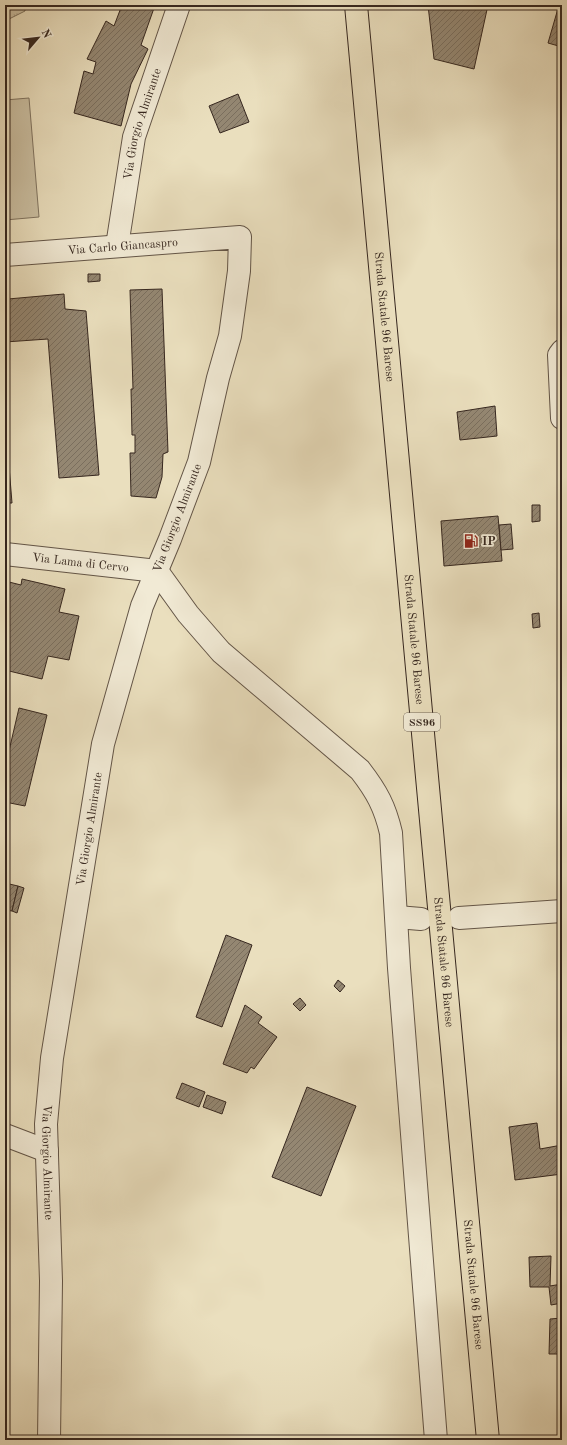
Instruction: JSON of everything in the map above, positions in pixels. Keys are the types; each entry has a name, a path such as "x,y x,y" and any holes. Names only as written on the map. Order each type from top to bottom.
{"main road":[{"name":"Strada Statale 96 Barese","path":"356,5 488,1440"}],"street":[{"name":"Via Giorgio Almirante","path":"117,246 134,137 179,5"},
{"name":"Via Giorgio Almirante","path":"49,1440 51,1281 46,1124 52,1058 104,744 142,606 199,462 218,378 230,336 238,271 240,237"},
{"name":"Via Carlo Giancaspro","path":"5,255 240,237"},
{"path":"562,350 559,355 562,418"},
{"name":"Via Lama di Cervo","path":"5,554 157,571"},
{"path":"157,571 188,614 221,652 360,770 376,790 386,812 391,833 399,968 436,1440"},
{"path":"459,918 562,911"},
{"path":"397,917 421,919"},
{"path":"5,1135 47,1151"}],"green space":[{"path":"5,5 25,5 25,11 5,21"},
{"path":"29,98 39,217 5,220 5,100"}],"building":[{"path":"122,5 160,5 159,9 154,8 141,45 148,49 131,84 121,126 74,113 84,71 93,74 96,62 87,59 106,21 114,26"},
{"path":"428,5 488,5 474,69 434,59"},
{"path":"559,5 562,5 562,47 548,43"},
{"path":"238,94 249,122 220,133 209,106"},
{"path":"88,274 100,274 100,281 88,282"},
{"path":"162,289 168,452 163,454 162,477 156,498 131,496 130,453 135,453 135,435 132,435 131,389 133,389 130,290"},
{"path":"5,292 8,292 8,299 64,294 65,309 86,311 99,475 59,478 48,339 5,342"},
{"path":"495,406 497,436 460,440 457,412"},
{"path":"5,417 12,503 5,503"},
{"path":"532,505 540,505 540,521 532,522"},
{"path":"498,516 502,561 444,566 441,521"},
{"path":"511,524 513,549 501,550 499,525"},
{"path":"22,579 65,589 59,612 79,616 69,660 48,656 42,679 5,670 5,581 21,585"},
{"path":"539,613 540,627 533,628 532,614"},
{"path":"19,708 47,715 25,806 5,802 5,768"},
{"path":"5,883 18,886 12,911 5,910"},
{"path":"18,886 24,888 17,913 12,911"},
{"path":"226,935 252,945 222,1027 196,1017"},
{"path":"338,980 345,986 340,992 334,986"},
{"path":"300,998 306,1005 300,1011 293,1004"},
{"path":"245,1005 262,1017 258,1023 277,1037 254,1069 251,1067 247,1073 223,1064"},
{"path":"182,1083 205,1092 199,1107 176,1098"},
{"path":"307,1087 356,1106 321,1196 272,1177"},
{"path":"207,1095 226,1102 222,1114 203,1107"},
{"path":"537,1123 540,1149 562,1145 562,1174 515,1180 509,1127"},
{"path":"551,1256 550,1286 562,1284 562,1303 551,1305 549,1287 530,1287 529,1257"},
{"path":"562,1318 562,1354 549,1354 550,1319"}],"place":[{"name":"IP","path":"471,541"}]}
